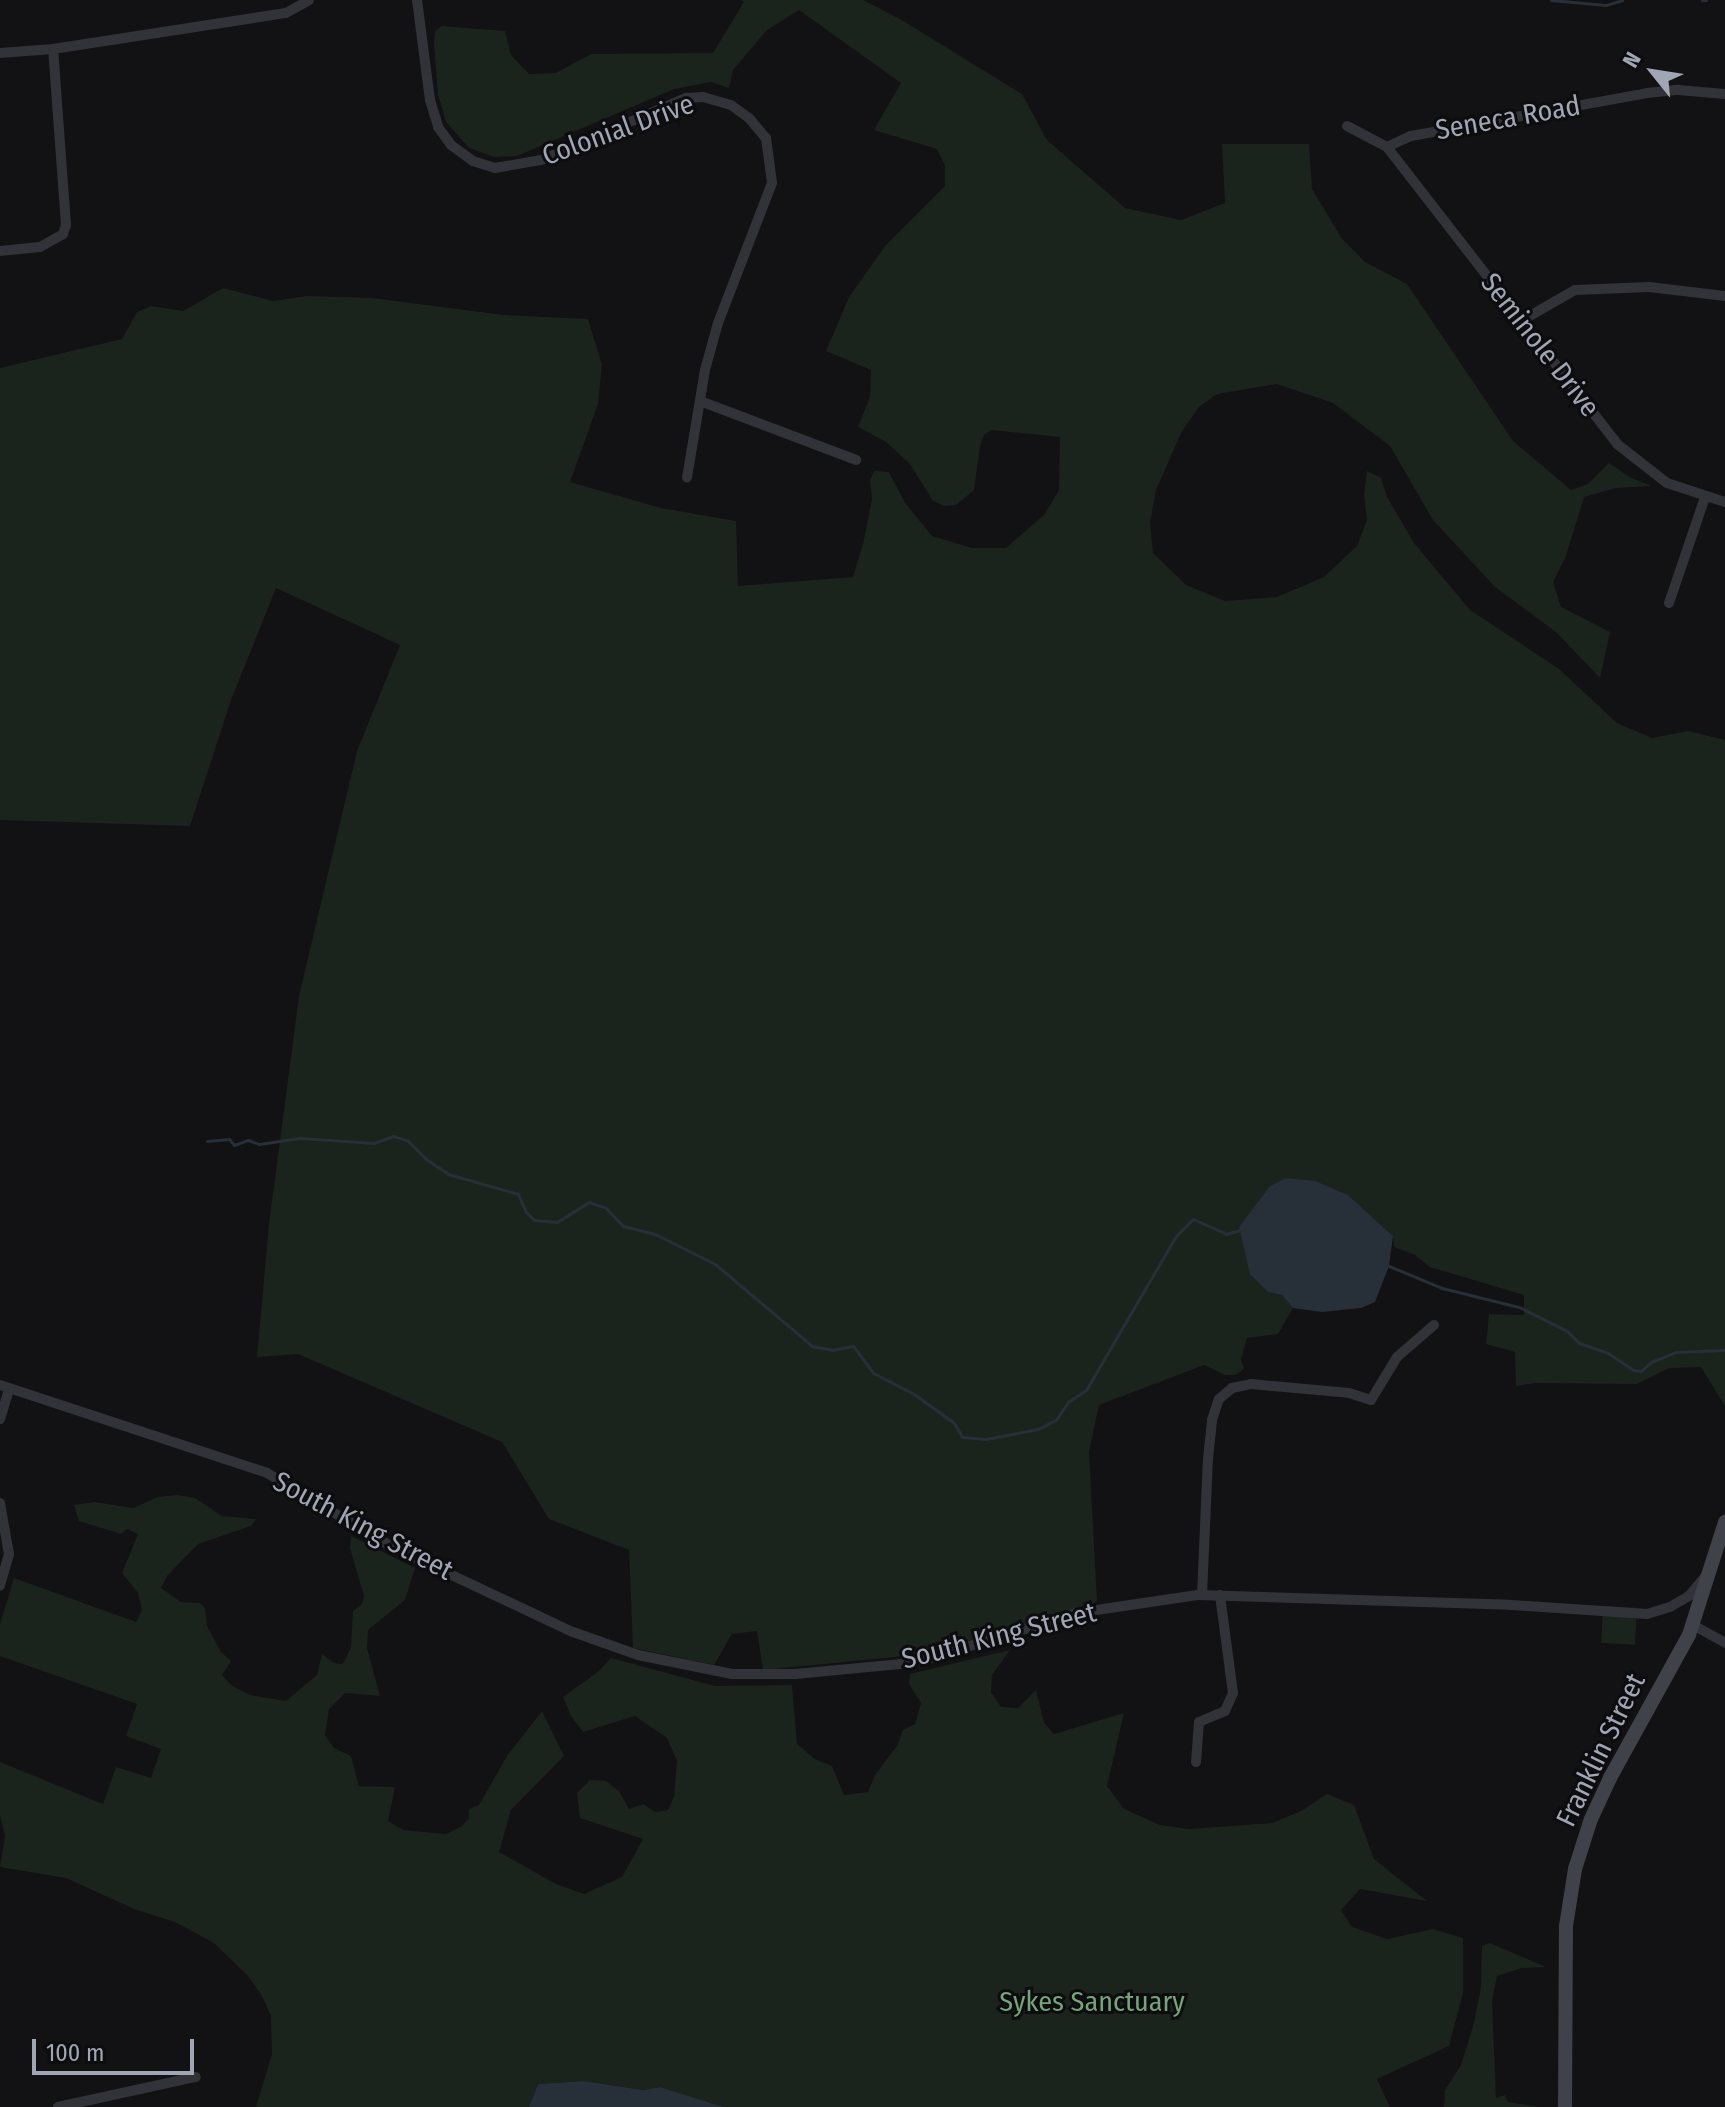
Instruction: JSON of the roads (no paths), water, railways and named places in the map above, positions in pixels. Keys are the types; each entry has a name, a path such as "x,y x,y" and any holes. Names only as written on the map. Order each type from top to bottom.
{"main road":[{"name":"Franklin Street","path":"1565,2107 1566,1926 1575,1869 1604,1790 1693,1625 1725,1522"}],"street":[{"path":"0,53 53,49 286,13 309,0"},
{"name":"Colonial Drive","path":"417,0 430,100 438,127 451,145 473,161 495,168 541,160 686,98 703,97 731,105 749,118 766,138 770,149 772,183 718,323 687,478"},
{"path":"0,251 40,247 63,234 66,225 53,49"},
{"name":"Seneca Road","path":"1387,147 1411,136 1647,93 1678,90 1725,94"},
{"path":"1347,126 1387,147"},
{"name":"Seminole Drive","path":"1387,147 1617,444 1667,483 1725,502"},
{"path":"1521,321 1575,290 1649,287 1725,296"},
{"path":"700,401 856,460"},
{"path":"1669,603 1705,497"},
{"path":"1202,1595 1208,1459 1212,1420 1219,1399 1232,1388 1251,1384 1349,1393 1371,1400 1397,1357 1434,1325"},
{"path":"0,1419 5,1388"},
{"name":"South King Street","path":"5,1388 267,1473 392,1547 573,1632 638,1655 717,1672 765,1675 900,1664 962,1649 1076,1613 1202,1595 1647,1614 1670,1607 1689,1596 1707,1575"},
{"path":"0,1503 9,1554 0,1586"},
{"path":"1196,1762 1199,1722 1225,1711 1233,1693 1220,1595"},
{"path":"1693,1625 1725,1643"},
{"path":"58,2107 196,2077"}],"waterway":[{"path":"1551,0 1606,5 1622,0"},
{"path":"207,1141 229,1139 234,1145 248,1140 259,1144 300,1138 374,1143 393,1136 408,1141 426,1159 448,1174 518,1194 526,1212 534,1220 557,1222 589,1202 606,1208 623,1226 655,1234 715,1264 812,1346 832,1350 853,1346 873,1373 914,1394 954,1423 962,1437 986,1439 1038,1429 1056,1420 1068,1402 1086,1390 1176,1236 1193,1219 1226,1234 1243,1229"},
{"path":"1389,1266 1442,1288 1519,1307 1567,1331 1579,1343 1608,1353 1633,1370 1641,1371 1651,1362 1676,1352 1725,1350"}],"park label":[{"name":"Sykes Sanctuary","path":"1092,2002"}]}
